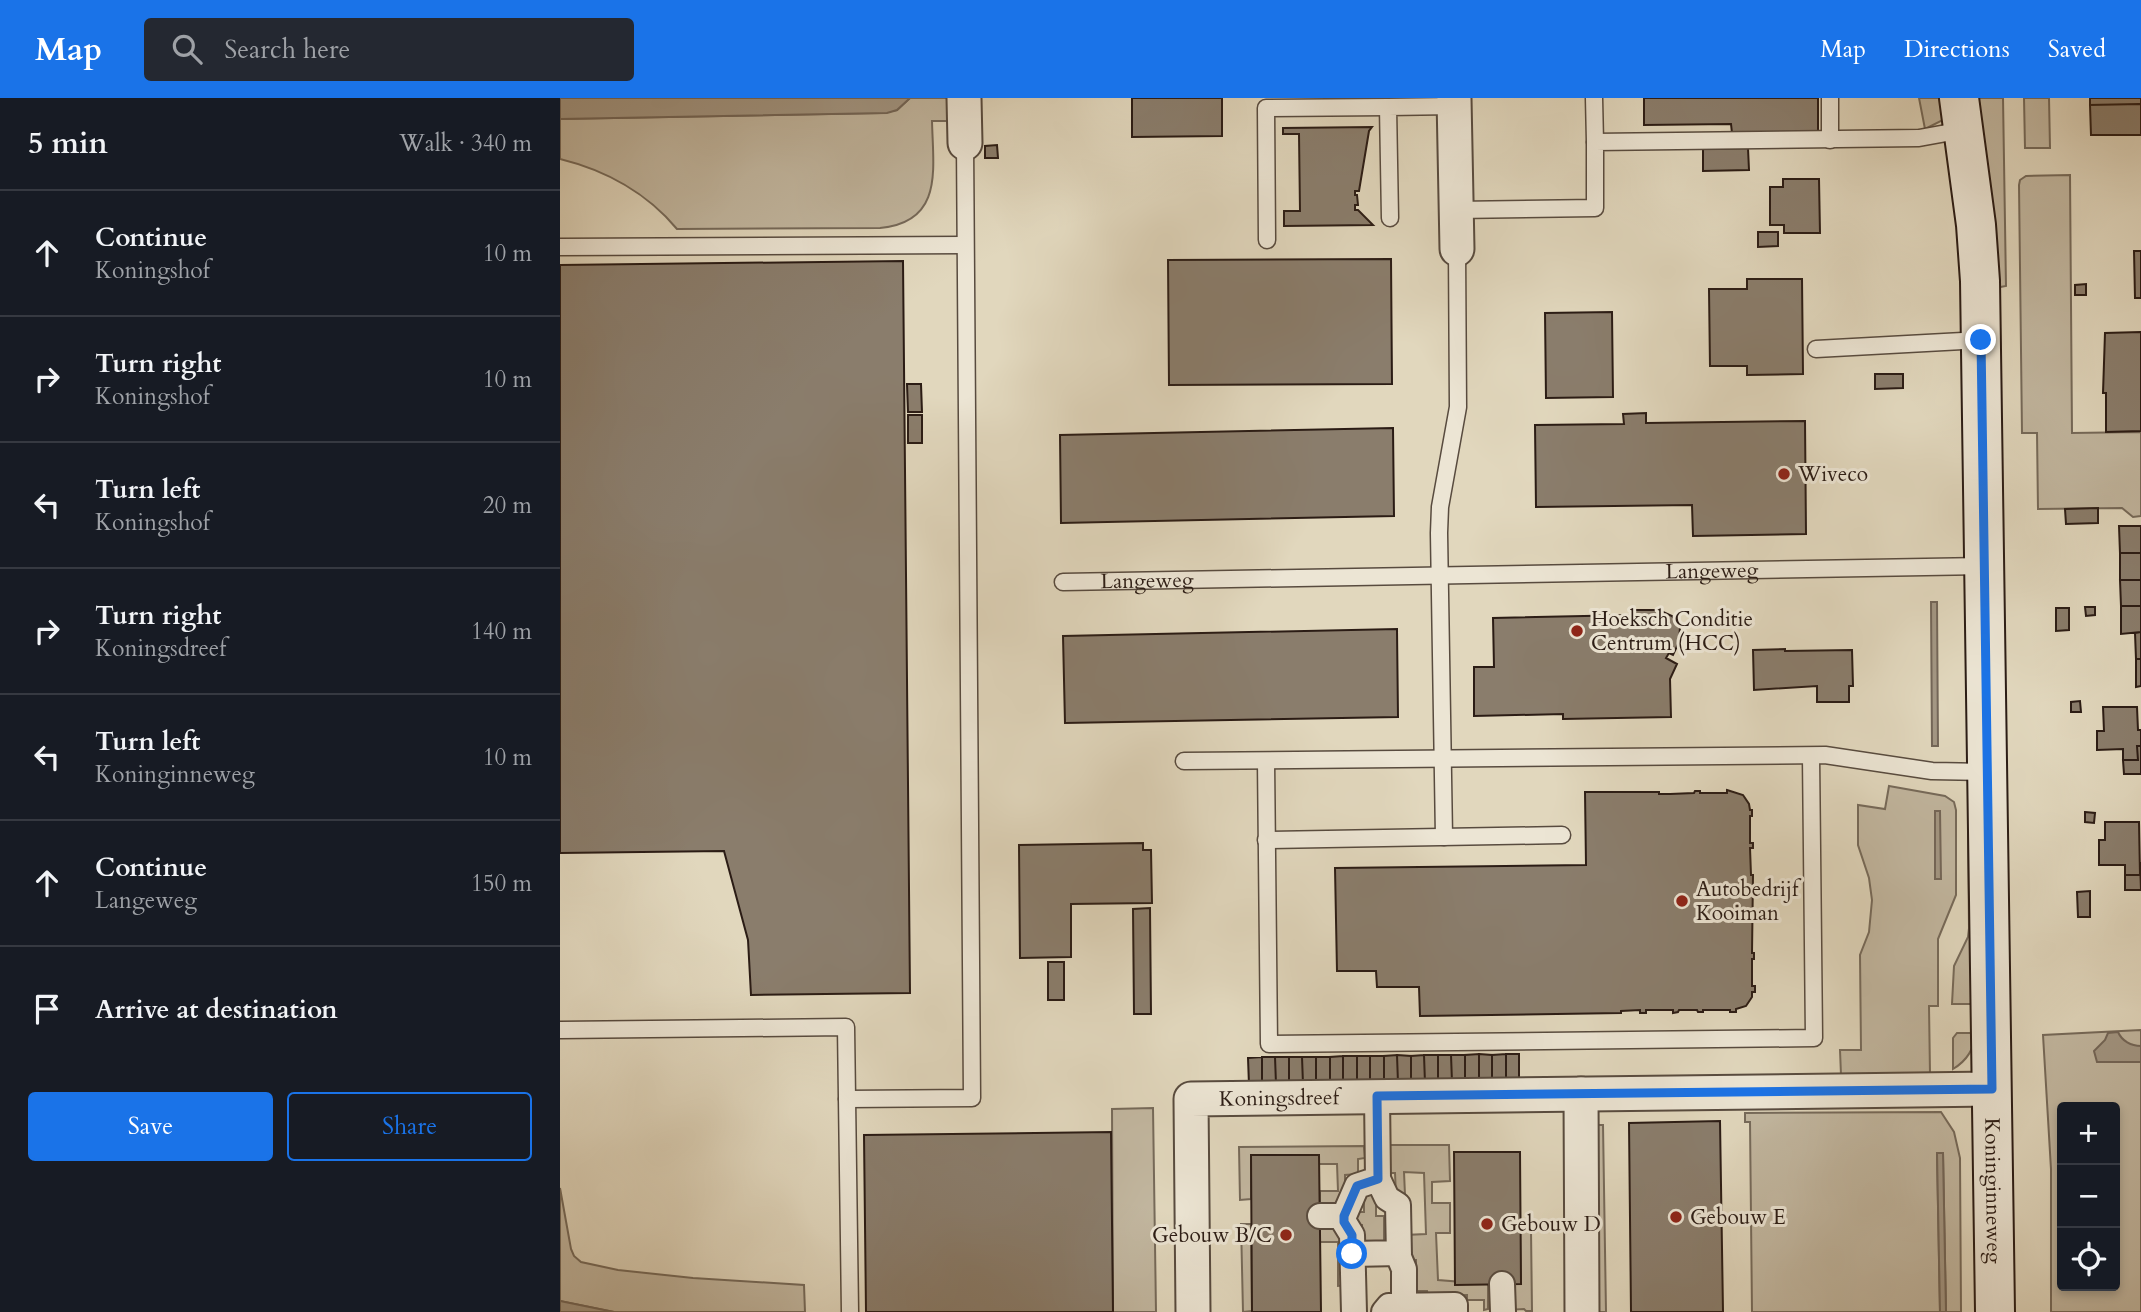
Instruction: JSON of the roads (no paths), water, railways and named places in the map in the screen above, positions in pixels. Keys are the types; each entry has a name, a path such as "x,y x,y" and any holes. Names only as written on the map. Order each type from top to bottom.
{"main road":[{"path":"1961,114 1978,247 1987,772"},
{"name":"Koninginneweg","path":"1987,772 1995,1312"}],"street":[{"path":"964,98 965,143"},
{"path":"1454,102 1457,249"},
{"name":"Koningsdreef","path":"1193,1312 1191,1099 1992,1089"},
{"path":"1581,1094 1582,1312"},
{"path":"1377,1096 1378,1179 1387,1198 1398,1205 1399,1253 1404,1269 1394,1309 1455,1305 1455,1312"},
{"path":"1354,1312 1352,1235 1344,1222 1332,1216 1357,1186 1378,1179"},
{"path":"1352,1254 1399,1253"},
{"path":"1502,1284 1503,1312"}],"lane":[{"path":"1456,210 1595,208 1594,98"},
{"path":"1830,98 1830,140"},
{"path":"1267,240 1266,108 1388,107 1454,102"},
{"path":"1388,107 1390,218"},
{"path":"1595,142 1919,138 1961,114"},
{"path":"847,1099 972,1098 965,143"},
{"path":"560,247 965,246"},
{"path":"1444,837 1440,507 1458,407 1457,249"},
{"path":"1816,349 1981,340"},
{"name":"Langeweg","path":"1063,582 1984,566"},
{"path":"1184,761 1811,756 1842,757 1938,772 1987,772"},
{"path":"1266,761 1269,1044 1814,1038 1811,756"},
{"path":"1266,839 1562,835"},
{"path":"560,1030 846,1027 850,1312"}],"place":[{"name":"Wiveco","path":"1784,474"},
{"name":"Hoeksch Conditie Centrum (HCC)","path":"1577,631"},
{"name":"Autobedrijf Kooiman","path":"1682,901"},
{"name":"Gebouw E","path":"1676,1217"},
{"name":"Gebouw D","path":"1487,1224"},
{"name":"Gebouw B/C","path":"1286,1235"}]}
